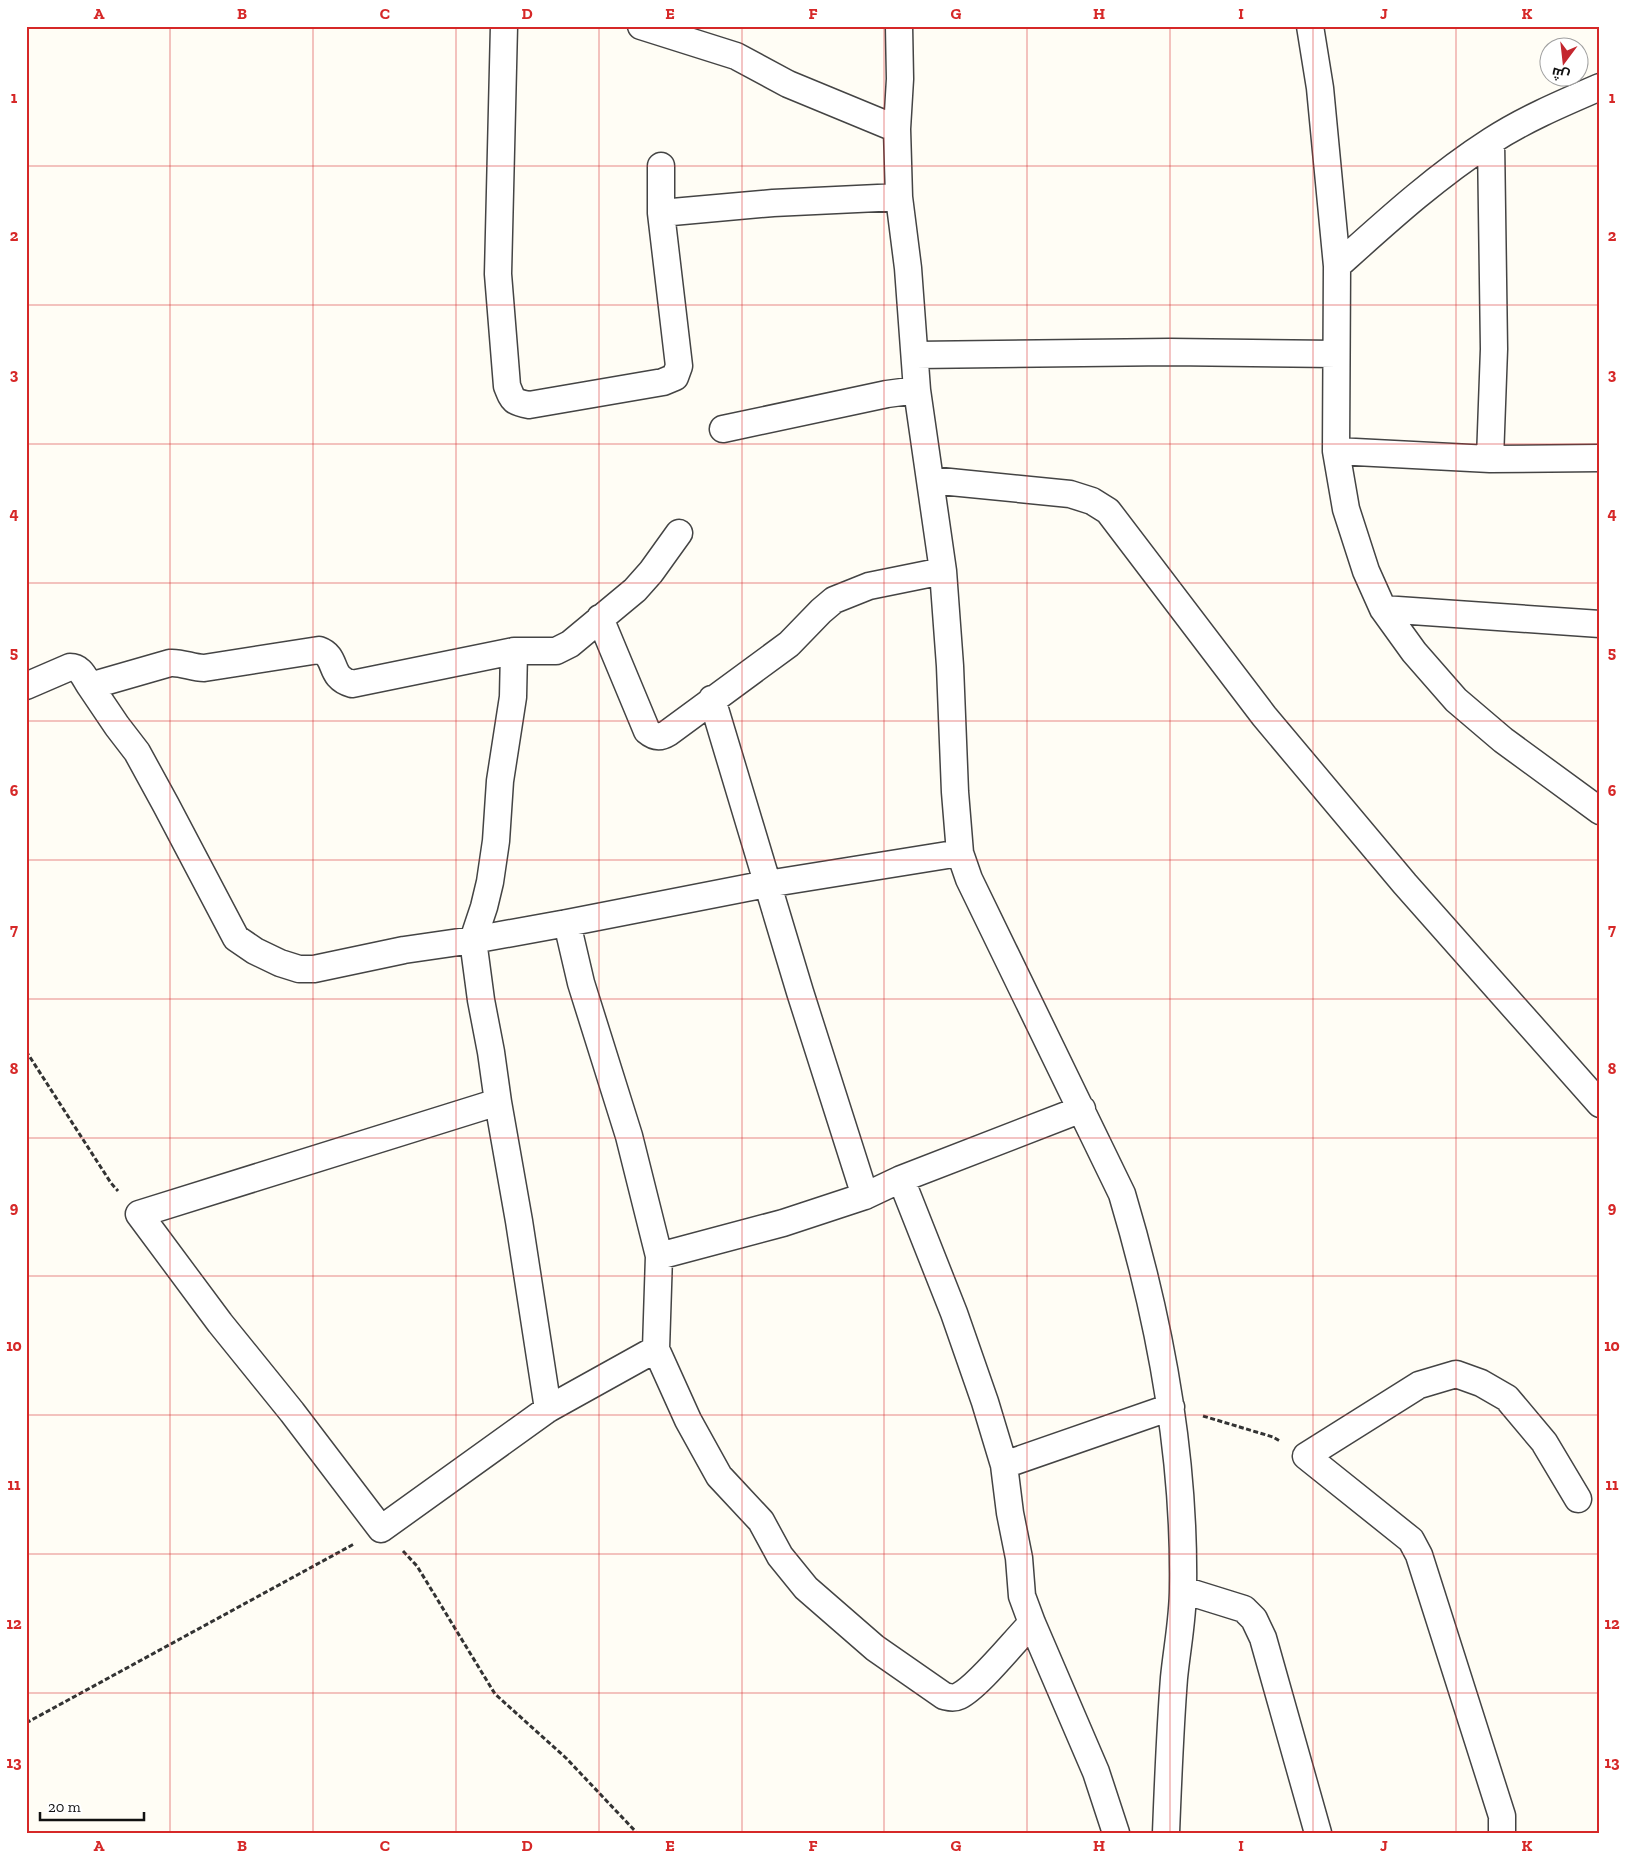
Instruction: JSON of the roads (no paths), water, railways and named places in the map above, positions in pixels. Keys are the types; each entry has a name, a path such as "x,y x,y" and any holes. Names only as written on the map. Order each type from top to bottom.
{"street":[{"path":"504,26 498,274 507,386 512,400 529,405 662,382 675,377 679,366 661,213 661,166"},
{"path":"641,26 736,56 788,84 897,129"},
{"path":"899,26 900,79 897,129 899,197 916,355 917,390 943,571 950,666 954,792 960,854 970,879 1122,1194 1133,1229 1156,1323 1171,1407 1182,1517 1184,1590 1170,1734 1166,1833"},
{"path":"1310,26 1320,88 1337,266 1336,451 1346,508 1366,571 1383,609 1414,652 1456,700 1503,740 1600,811"},
{"path":"1337,266 1402,207 1492,141 1549,109 1600,87"},
{"path":"1490,459 1494,349 1492,141"},
{"path":"661,213 773,202 899,197"},
{"path":"916,355 1170,352 1336,354"},
{"path":"723,429 887,394 917,390"},
{"path":"1336,451 1490,459 1600,458"},
{"path":"930,480 1070,494 1092,501 1108,511 1264,716 1405,884 1600,1104"},
{"path":"90,686 170,662 180,662 194,668 204,668 319,650 330,657 338,677 344,682 352,684 514,651 556,651 570,644 635,590 679,534"},
{"path":"600,618 647,732 651,735 661,736 668,733 789,644 834,600 869,586 943,571"},
{"path":"1383,609 1600,624"},
{"path":"514,651 513,697 500,781 496,841 490,882 473,940 498,1102 520,1221 548,1409"},
{"path":"26,686 73,666 80,671 137,752 236,938 255,951 299,969 314,969 404,950 567,923 767,884 960,854"},
{"path":"712,699 767,884 865,1196"},
{"path":"567,923 581,983 629,1136 659,1256 656,1348 688,1420 719,1476 761,1521 780,1556 806,1588 875,1648 944,1696 953,1698 961,1695 980,1678 1032,1623"},
{"path":"498,1102 139,1214 220,1323 292,1412 381,1529 548,1409 656,1348"},
{"path":"659,1256 783,1224 865,1196 901,1179 1082,1110"},
{"path":"901,1179 957,1322 985,1402 1004,1465 1010,1514 1019,1558 1022,1596 1096,1772 1116,1833"},
{"path":"1502,1833 1502,1816 1419,1555 1411,1540 1306,1456 1419,1386 1456,1374 1481,1383 1507,1398 1544,1442 1578,1499"},
{"path":"1004,1465 1171,1407"},
{"path":"1184,1590 1244,1609 1254,1619 1263,1638 1318,1833"}]}
